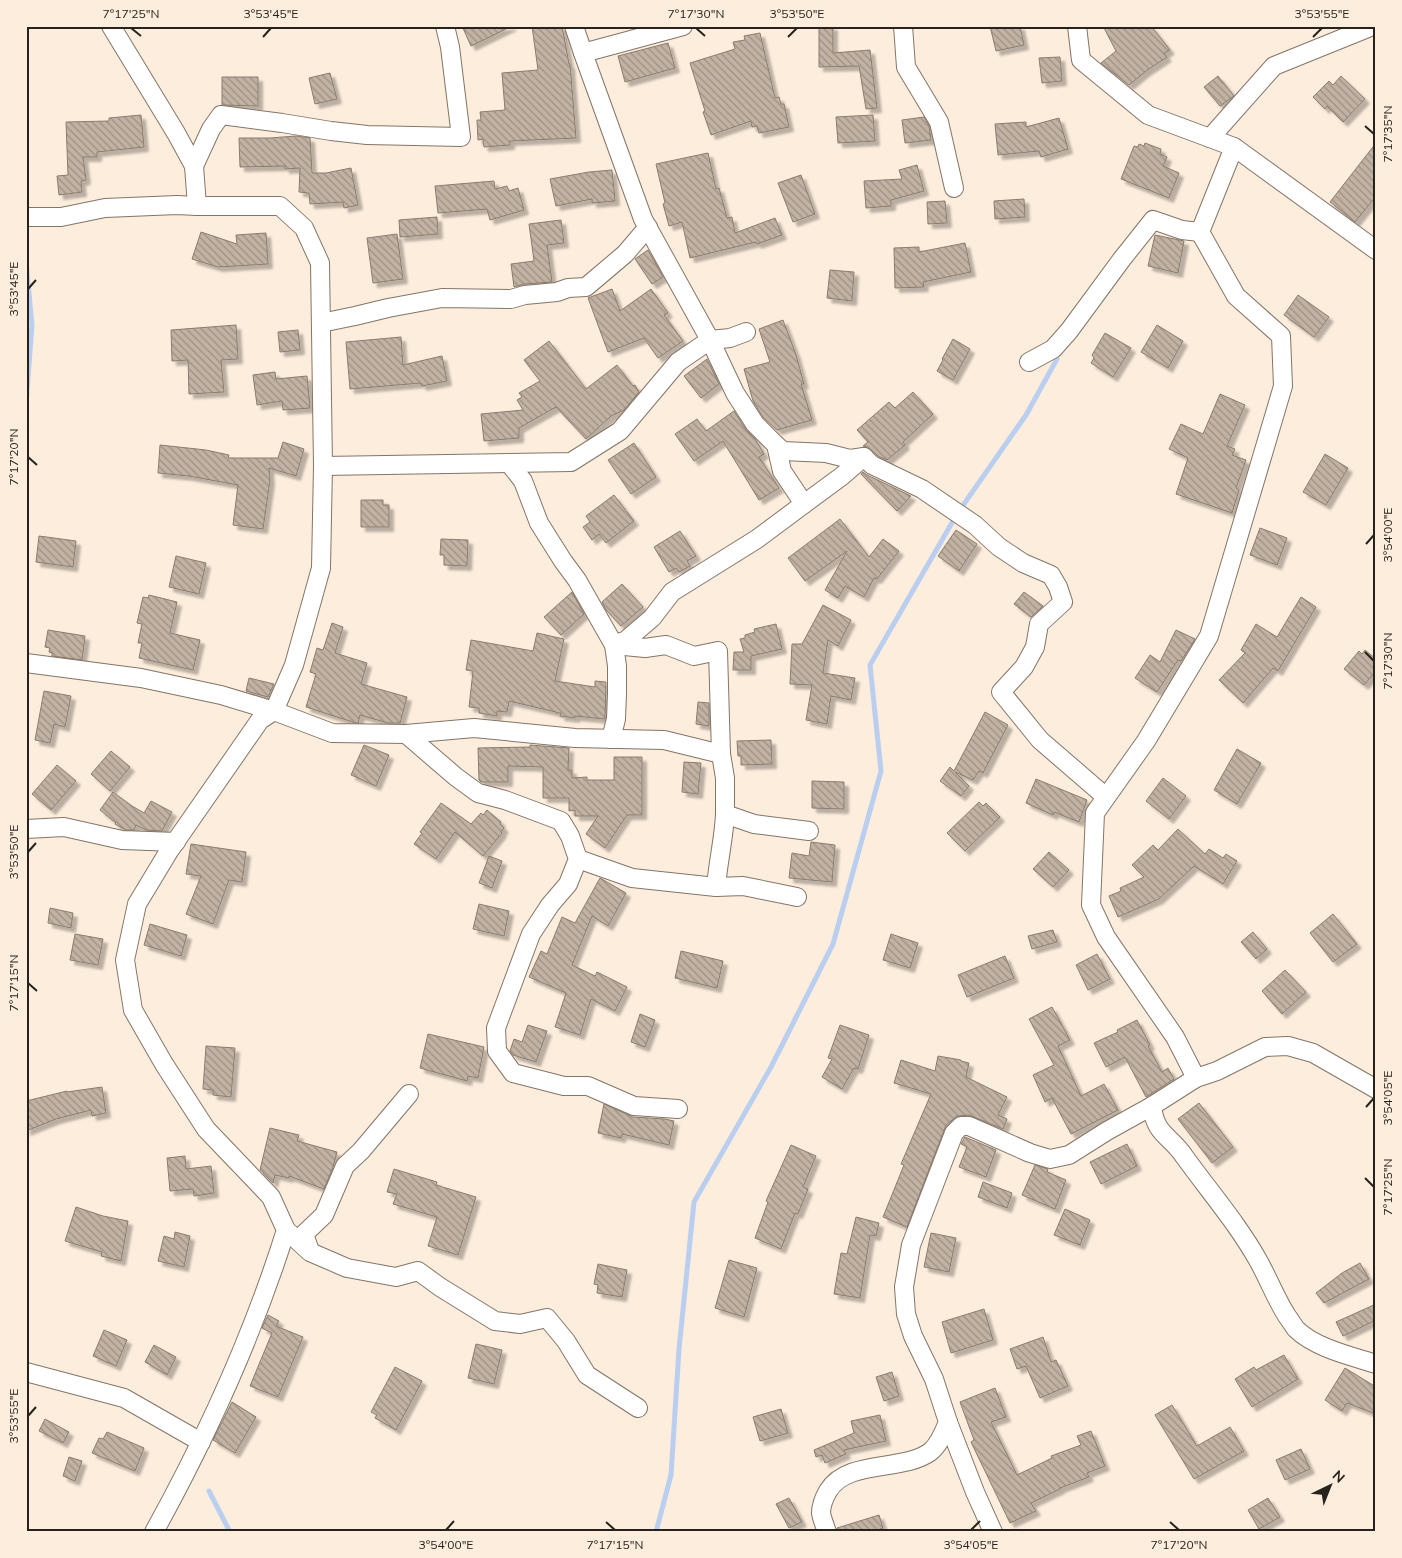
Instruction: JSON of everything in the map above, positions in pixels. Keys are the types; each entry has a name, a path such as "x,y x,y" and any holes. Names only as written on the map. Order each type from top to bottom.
{"street":[{"path":"111,26 194,166 197,206"},
{"path":"194,166 211,129 221,115 358,134 461,137 450,47 445,26"},
{"path":"574,26 643,219 710,340 735,393 755,424 783,451 826,453 850,459 864,457"},
{"path":"583,53 683,26"},
{"path":"903,26 906,67 939,122 954,188"},
{"path":"1077,26 1081,60 1148,115 1234,147 1376,250"},
{"path":"1210,138 1274,66 1368,28"},
{"path":"1200,232 1234,147"},
{"path":"26,217 61,217 105,208 177,204 197,206 280,206 304,228 320,263 323,466 321,568 294,665 274,711 260,720 176,842 137,904 125,960 133,1010 164,1064 206,1129 271,1197 286,1230 310,1252 347,1268 396,1277 418,1271 495,1321 520,1324 547,1318 566,1341 587,1376 638,1408"},
{"path":"1028,362 1053,349 1069,331 1153,220 1182,230 1200,232"},
{"path":"321,323 442,298 511,299 525,295 586,287 625,254 648,227"},
{"path":"1196,1078 1175,1037 1106,937 1091,905 1095,813 1146,741 1210,636 1283,386 1280,336 1236,296 1200,232"},
{"path":"323,466 571,462 620,431 678,362 710,340 730,338 746,332"},
{"path":"776,445 782,470 804,504"},
{"path":"864,457 872,465 922,489 975,525 999,547 1024,563 1050,575 1058,587 1063,602 1039,624 1035,647 1024,667 1001,692 1040,740 1106,797"},
{"path":"614,645 625,641 652,618 672,592 757,539 842,476 864,457"},
{"path":"509,463 522,481 539,523 577,580 614,645 617,666 617,694 616,719 611,739"},
{"path":"614,645 645,648 666,645 694,656 718,651 721,754 725,778 725,814 724,836 716,887"},
{"path":"26,663 141,678 221,695 274,711 332,733 406,734 474,728 550,736 664,740 721,754"},
{"path":"406,734 456,777 478,793 513,803 561,821 570,836 578,859 568,884 531,934 496,1028 497,1050 513,1073 564,1086 588,1086 634,1106 678,1110"},
{"path":"725,814 754,824 808,831"},
{"path":"26,829 64,827 122,840 176,842"},
{"path":"578,859 632,878 716,887 743,886 797,897"},
{"path":"992,1532 974,1492 934,1379 913,1336 906,1314 904,1287 911,1245 954,1133 961,1126 969,1126 1030,1153 1050,1159 1068,1155 1196,1078 1218,1071 1265,1047 1288,1046 1313,1053 1376,1089"},
{"path":"310,1252 304,1234 324,1215 345,1166 361,1151 409,1094"},
{"path":"1152,1106 1153,1118 1158,1126 1166,1137 1183,1153 1196,1175 1234,1223 1258,1262 1279,1304 1295,1328 1313,1342 1376,1364"},
{"path":"154,1532 186,1473 237,1362 273,1271 286,1230"},
{"path":"26,1372 124,1398 201,1442"},
{"path":"827,1532 822,1513 823,1498 836,1480 842,1476 862,1470 920,1457 931,1451 942,1437 948,1422"}],"building":[{"path":"462,26 512,26 471,46"},
{"path":"532,26 562,26 570,64 576,138 510,141 510,145 484,147 483,139 478,140 477,120 481,120 480,112 505,110 502,73 538,70"},
{"path":"819,26 833,26 833,53 870,50 877,108 866,109 859,66 819,67"},
{"path":"990,26 1020,26 1024,45 996,51"},
{"path":"1103,26 1151,26 1170,50 1164,53 1167,57 1129,85 1101,63 1116,51"},
{"path":"760,33 775,98 779,97 781,104 784,104 789,127 759,133 757,126 752,127 751,121 711,135 690,63 735,49 733,42 745,40 744,36"},
{"path":"668,43 675,68 625,82 618,56"},
{"path":"1060,57 1062,81 1042,83 1039,58"},
{"path":"330,73 337,99 315,104 309,78"},
{"path":"1218,76 1234,96 1220,106 1204,87"},
{"path":"1341,76 1365,99 1343,122 1327,106 1325,109 1313,97 1329,81 1333,85"},
{"path":"222,77 258,77 258,106 222,105"},
{"path":"141,115 144,147 97,152 97,157 83,157 86,180 81,181 82,192 59,195 57,176 68,175 66,122 109,121 109,118"},
{"path":"873,115 875,141 838,143 836,117"},
{"path":"924,117 929,126 931,140 905,143 902,120"},
{"path":"1059,118 1068,149 1041,157 1039,151 998,155 995,124 1026,122 1026,127"},
{"path":"296,136 310,138 312,173 326,173 351,168 358,205 344,208 343,202 310,204 309,193 299,192 300,168 285,169 285,166 240,167 239,138"},
{"path":"1145,143 1161,149 1160,154 1167,157 1163,166 1179,173 1169,198 1121,179 1134,146 1138,147 1139,144 1144,146"},
{"path":"1376,143 1376,196 1355,222 1330,202"},
{"path":"708,153 716,189 719,188 727,218 732,217 735,233 775,218 782,235 757,244 756,242 690,258 682,222 669,226 656,164"},
{"path":"917,165 924,191 891,200 891,206 866,208 864,181 902,179 899,170"},
{"path":"612,170 615,201 592,203 592,199 556,206 550,179"},
{"path":"801,175 815,214 793,222 778,183"},
{"path":"494,181 495,189 507,186 509,191 518,188 524,210 490,220 487,209 438,213 435,186"},
{"path":"1024,199 1025,217 995,219 994,201"},
{"path":"945,201 947,223 928,224 927,202"},
{"path":"437,217 438,234 400,237 399,220"},
{"path":"561,220 564,243 547,245 552,282 524,284 514,287 511,264 534,261 529,224"},
{"path":"201,232 237,244 236,235 266,233 268,264 218,267 192,259"},
{"path":"397,234 403,279 373,283 367,238"},
{"path":"1155,235 1184,241 1178,273 1148,266"},
{"path":"965,243 971,272 923,282 924,287 895,288 894,248 919,247 919,252"},
{"path":"648,250 663,277 652,284 635,259"},
{"path":"830,270 854,272 852,301 827,298"},
{"path":"612,289 620,311 651,289 668,313 664,315 683,341 658,358 644,338 608,352 588,298"},
{"path":"1298,295 1329,317 1314,337 1284,315"},
{"path":"783,320 796,355 804,384 801,384 812,420 777,430 763,417 753,401 744,369 770,362 759,329"},
{"path":"236,325 238,359 221,360 224,392 189,394 188,360 172,361 171,330"},
{"path":"1157,325 1183,341 1168,368 1141,352"},
{"path":"298,330 300,350 280,352 278,332"},
{"path":"1105,333 1131,348 1113,377 1091,363 1094,358 1092,355"},
{"path":"401,337 403,365 442,356 447,381 422,386 421,383 350,389 346,342"},
{"path":"953,339 970,349 953,380 937,371"},
{"path":"549,341 586,389 617,365 639,392 624,410 611,416 586,439 556,407 519,428 519,438 484,441 481,414 523,410 517,400 522,397 519,393 540,381 524,360"},
{"path":"707,359 719,384 701,398 684,376"},
{"path":"275,372 276,379 307,376 310,408 283,410 282,401 257,405 253,375"},
{"path":"913,392 933,414 903,442 905,445 887,460 878,456 868,447 863,446 868,442 857,430 889,402 895,408"},
{"path":"1220,394 1245,405 1227,446 1235,449 1232,455 1246,460 1236,488 1239,490 1232,513 1176,494 1188,458 1169,449 1181,424 1203,434"},
{"path":"734,411 764,454 759,457 779,488 759,500 723,441 694,461 675,434 697,419 706,431"},
{"path":"283,442 304,449 296,476 269,468 270,480 263,529 233,525 238,485 189,476 158,473 160,445 206,450 229,455 228,458 278,458"},
{"path":"634,443 656,477 631,494 608,460"},
{"path":"1325,454 1348,468 1326,505 1303,492"},
{"path":"863,472 911,496 897,511 861,474"},
{"path":"614,495 634,521 606,543 599,534 592,540 583,527 590,522 586,516"},
{"path":"361,500 383,500 383,505 389,505 389,527 361,527"},
{"path":"840,519 869,557 883,539 899,551 877,579 874,578 864,597 845,586 838,598 825,590 847,551 805,581 788,558"},
{"path":"1260,528 1287,538 1277,565 1250,555"},
{"path":"956,530 977,544 959,571 938,556"},
{"path":"680,531 696,556 687,561 690,566 679,572 676,568 669,572 654,547"},
{"path":"39,536 76,541 73,567 36,562"},
{"path":"441,539 468,540 467,566 444,565 444,555 440,555"},
{"path":"176,556 206,563 199,594 169,587"},
{"path":"622,584 643,607 621,626 606,610 602,602"},
{"path":"572,592 584,614 561,635 544,617"},
{"path":"1024,592 1043,606 1031,617 1014,604"},
{"path":"149,595 177,602 170,633 200,640 193,670 139,658 142,643 138,643 142,624 137,623 143,597 148,598"},
{"path":"1301,597 1316,607 1278,671 1273,668 1243,703 1219,680 1245,653 1241,650 1256,624 1277,637"},
{"path":"823,605 851,620 838,646 828,640 823,673 855,678 851,700 831,696 827,724 806,720 812,685 790,684 792,644 802,644"},
{"path":"332,623 343,627 335,653 367,663 361,684 407,697 400,723 388,723 360,715 358,723 356,723 306,707 316,674 310,672 317,648 323,650"},
{"path":"776,624 782,649 751,656 751,670 733,670 734,652 744,652 740,639 745,638 745,635 755,632 754,629"},
{"path":"48,630 85,636 82,660 52,656 52,653 49,652 50,648 45,647"},
{"path":"1176,630 1195,639 1181,661 1178,660 1157,692 1135,678 1150,655 1160,662"},
{"path":"537,633 564,639 555,681 595,687 595,681 606,682 605,719 560,716 561,713 509,701 507,712 497,711 497,716 479,713 479,708 469,707 473,671 466,670 471,640 533,651"},
{"path":"1365,650 1376,659 1376,671 1364,685 1344,669 1359,651 1362,654"},
{"path":"249,678 274,684 268,697 246,691"},
{"path":"44,691 71,696 65,727 54,724 50,743 35,740"},
{"path":"698,702 709,703 709,726 696,724"},
{"path":"985,712 1008,725 983,773 979,771 973,780 955,772 969,786 961,796 940,781 950,767 954,771"},
{"path":"771,740 772,764 741,765 737,741"},
{"path":"364,745 389,755 376,786 351,775"},
{"path":"530,745 569,748 568,770 572,770 572,778 587,777 587,780 614,780 614,757 642,757 642,815 627,815 605,848 586,834 598,816 575,816 575,810 569,811 569,798 543,798 543,767 508,766 508,782 481,782 479,780 478,748 530,747"},
{"path":"1237,749 1261,763 1237,804 1214,790"},
{"path":"111,751 130,767 110,791 91,774"},
{"path":"684,762 701,763 698,794 682,792"},
{"path":"57,765 76,781 51,810 32,794"},
{"path":"1163,778 1186,796 1169,819 1146,801"},
{"path":"1036,779 1087,800 1079,822 1054,812 1053,815 1026,803"},
{"path":"812,781 844,782 844,809 812,808"},
{"path":"113,792 144,813 151,801 172,812 162,831 146,830 136,825 134,830 126,830 115,824 100,810"},
{"path":"979,802 983,806 986,803 1000,817 965,851 947,833"},
{"path":"441,803 471,824 481,813 483,815 487,810 501,822 500,824 504,828 502,833 483,856 455,832 436,859 414,844 422,833 420,832"},
{"path":"1178,829 1205,854 1209,849 1223,858 1226,854 1237,861 1223,884 1194,866 1159,899 1118,917 1109,896 1121,891 1120,888 1144,877 1132,865 1153,845 1158,850"},
{"path":"811,842 835,845 832,882 789,878 792,853 809,856"},
{"path":"191,844 246,852 242,882 229,880 213,924 186,914 201,876 186,874"},
{"path":"1049,852 1069,870 1053,887 1033,869"},
{"path":"489,856 502,861 492,888 479,883"},
{"path":"600,878 626,893 608,926 592,916 572,965 595,976 597,972 627,987 615,1011 591,999 580,1035 555,1027 566,993 529,977 541,951 547,954 562,917 575,923"},
{"path":"479,904 509,911 504,936 473,929"},
{"path":"50,908 73,913 71,928 48,923"},
{"path":"1333,914 1357,944 1333,962 1310,933"},
{"path":"150,924 187,935 181,956 144,945"},
{"path":"1053,930 1057,942 1032,949 1028,936"},
{"path":"1253,932 1267,949 1256,959 1241,942"},
{"path":"75,934 103,939 98,965 70,960"},
{"path":"891,934 918,943 910,968 883,960"},
{"path":"681,951 723,961 717,988 675,978"},
{"path":"1097,954 1110,979 1088,990 1076,965"},
{"path":"1005,956 1014,978 967,997 958,975"},
{"path":"1285,970 1306,992 1282,1014 1262,991"},
{"path":"1052,1007 1070,1040 1058,1046 1081,1096 1104,1084 1118,1110 1071,1134 1052,1098 1045,1102 1033,1075 1054,1065 1029,1019"},
{"path":"640,1014 655,1020 645,1047 631,1042"},
{"path":"1137,1020 1162,1072 1168,1068 1174,1079 1146,1097 1125,1057 1106,1067 1094,1043 1118,1032 1117,1030"},
{"path":"528,1025 547,1031 536,1062 513,1055 510,1051 514,1039 522,1042"},
{"path":"840,1025 869,1035 858,1069 854,1068 842,1089 822,1077 832,1059 828,1058"},
{"path":"428,1034 484,1047 478,1078 468,1076 467,1081 420,1068"},
{"path":"206,1046 235,1048 231,1097 213,1095 213,1090 203,1089"},
{"path":"938,1056 969,1063 966,1077 1007,1097 998,1115 1007,1119 1003,1129 969,1115 957,1116 946,1125 907,1227 883,1217 904,1165 901,1164 931,1094 894,1083 901,1060 935,1071"},
{"path":"102,1087 106,1113 92,1116 91,1110 56,1119 26,1131 26,1101 67,1091"},
{"path":"1199,1103 1233,1147 1212,1163 1178,1119"},
{"path":"604,1104 633,1117 674,1121 669,1145 622,1134 621,1138 598,1133"},
{"path":"270,1128 299,1135 297,1141 337,1152 324,1189 289,1176 289,1178 275,1175 273,1183 260,1170"},
{"path":"965,1137 996,1150 986,1177 959,1167 967,1147 961,1144"},
{"path":"1127,1144 1137,1166 1101,1184 1090,1162"},
{"path":"791,1145 816,1156 803,1187 808,1189 798,1214 795,1213 781,1249 755,1238 768,1202 766,1201"},
{"path":"185,1156 186,1169 211,1166 214,1193 194,1196 193,1189 170,1191 167,1158"},
{"path":"1035,1165 1048,1169 1047,1172 1066,1180 1055,1209 1022,1195"},
{"path":"394,1169 437,1182 436,1185 476,1197 458,1255 428,1246 437,1217 393,1204 397,1194 387,1192"},
{"path":"983,1182 1012,1193 1007,1208 978,1197"},
{"path":"76,1207 103,1216 128,1221 121,1261 101,1256 102,1252 65,1241"},
{"path":"1065,1209 1090,1220 1080,1245 1054,1235"},
{"path":"856,1217 879,1223 876,1236 870,1235 860,1298 834,1294 841,1253 847,1254"},
{"path":"175,1232 190,1236 184,1267 158,1261 164,1236 174,1239"},
{"path":"931,1233 956,1238 949,1272 924,1267"},
{"path":"729,1260 757,1268 744,1317 715,1308"},
{"path":"1360,1263 1369,1279 1324,1303 1316,1293 1342,1273"},
{"path":"598,1264 627,1270 622,1297 597,1293 598,1285 594,1284"},
{"path":"1376,1304 1376,1320 1343,1336 1336,1322"},
{"path":"984,1309 993,1340 951,1353 942,1322"},
{"path":"268,1315 279,1321 276,1326 303,1337 278,1397 250,1386 272,1333 262,1328"},
{"path":"104,1330 127,1340 116,1366 93,1356"},
{"path":"1043,1337 1051,1362 1056,1360 1068,1386 1040,1398 1026,1366 1017,1369 1010,1349"},
{"path":"476,1344 502,1350 494,1384 468,1378"},
{"path":"154,1345 176,1357 167,1375 145,1362"},
{"path":"1284,1355 1298,1379 1252,1407 1235,1379 1254,1367 1256,1370"},
{"path":"395,1367 422,1381 396,1430 375,1418 377,1415 371,1412"},
{"path":"1345,1368 1376,1387 1376,1414 1347,1403 1342,1411 1325,1400"},
{"path":"892,1372 899,1396 884,1401 876,1377"},
{"path":"995,1388 1006,1417 991,1422 1017,1475 1052,1458 1051,1456 1081,1445 1077,1436 1091,1431 1105,1466 1087,1473 1089,1477 1060,1488 1031,1503 1036,1511 1010,1523 971,1442 974,1440 960,1402"},
{"path":"232,1402 256,1417 235,1453 213,1440"},
{"path":"1172,1405 1197,1446 1230,1427 1244,1451 1194,1479 1155,1415"},
{"path":"781,1409 788,1433 760,1441 753,1417"},
{"path":"880,1415 886,1441 844,1450 846,1454 825,1463 822,1455 816,1457 814,1450 854,1433 851,1421"},
{"path":"45,1419 69,1432 63,1443 39,1431"},
{"path":"107,1432 144,1448 135,1471 92,1453 99,1438 103,1439"},
{"path":"1301,1449 1310,1469 1285,1480 1276,1460"},
{"path":"69,1457 82,1461 75,1481 63,1476"},
{"path":"789,1498 802,1522 789,1528 776,1504"},
{"path":"1268,1498 1280,1517 1259,1529 1248,1510"},
{"path":"879,1515 883,1528 872,1532 837,1532 837,1528"}],"waterway":[{"path":"26,262 32,325 26,403"},
{"path":"656,1532 671,1475 679,1349 694,1202 771,1067 833,944 881,771 870,665 957,514 1026,415 1057,359"},
{"path":"209,1491 230,1532"}]}
